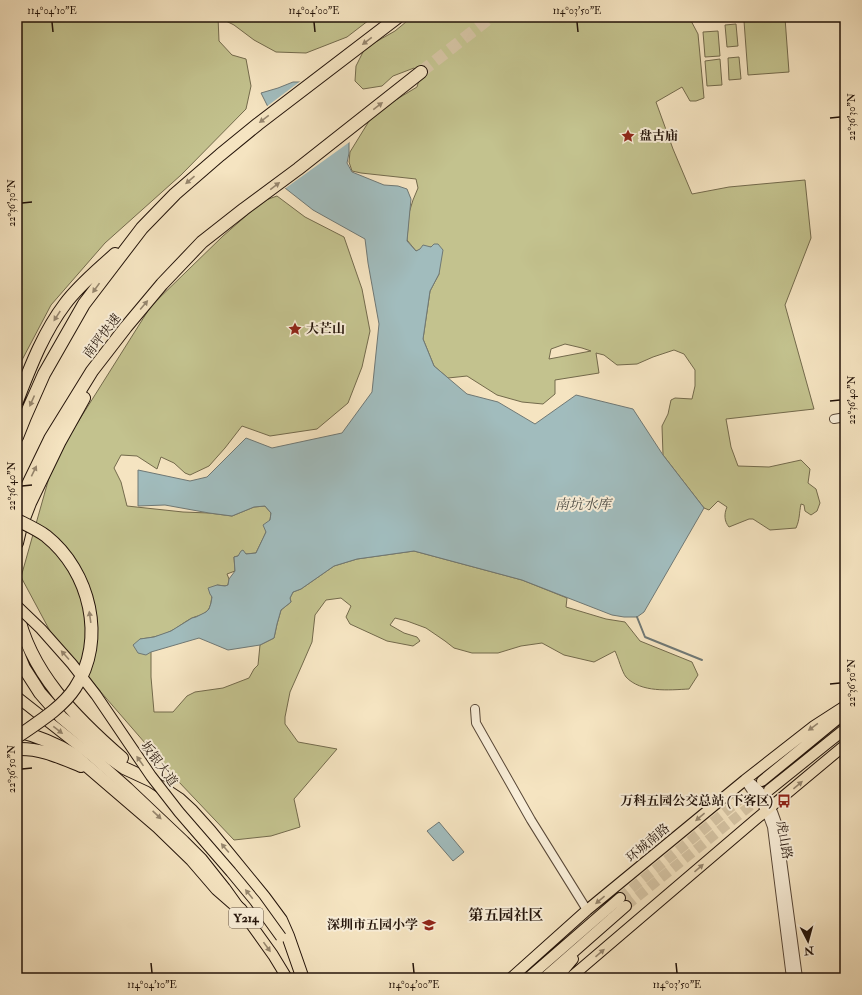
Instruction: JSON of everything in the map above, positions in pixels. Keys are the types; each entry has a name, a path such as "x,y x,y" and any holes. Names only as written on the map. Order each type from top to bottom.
{"highway":[{"path":"17,401 32,363 52,323 81,285 142,228 175,194 220,155 258,124 398,17"},
{"name":"南坪快速","path":"17,507 50,439 92,371 162,284 202,242 298,169 421,72"},
{"path":"17,430 44,374 84,304 142,228"},
{"path":"17,543 18,527 60,441 126,327"},
{"path":"17,437 24,417"},
{"path":"17,737 60,705 74,689 85,670 92,639 91,620 88,605 82,586 74,569 62,552 46,536 18,527"},
{"path":"17,610 26,642 40,669 52,687 80,719 137,774"},
{"path":"17,651 24,668 40,693 61,718 124,768 152,781 179,799 192,811 230,855 281,920 302,977"},
{"path":"17,731 36,736 60,746 73,754 158,827 192,860 217,889 241,910"},
{"path":"17,749 38,750 50,753 91,770"}],"main road":[{"name":"坂银大道","path":"17,606 41,628 72,664 96,695 151,776 179,812 255,901 280,937 302,977"},
{"name":"Y214","path":"17,697 92,756 123,783 202,860 241,910 273,955 287,978"},
{"name":"环城南路","path":"512,978 587,910 745,780 814,726 845,706"},
{"path":"762,781 845,713"},
{"path":"769,790 845,729"},
{"path":"570,978 845,745"},
{"path":"528,978 620,898"},
{"path":"544,978 626,906"},
{"path":"556,978 592,935"},
{"path":"522,978 564,947"}],"street":[{"path":"834,419 845,417"},
{"path":"475,709 476,722 531,820 587,910"},
{"name":"虎山路","path":"745,780 748,788 760,802 775,815 798,978"},
{"name":"虎山路","path":"768,809 772,827 791,978"}],"shaded area":[{"path":"17,17 218,17 219,41 232,55 246,59 251,86 246,109 181,175 105,243 51,305 17,371"},
{"path":"218,17 373,17 347,37 306,53 276,52 254,40 234,25"},
{"path":"412,17 689,17 698,34 704,98 696,101 690,101 682,87 656,102 673,149 692,194 729,187 805,180 811,238 785,305 814,409 726,419 731,447 738,466 769,467 801,460 810,469 808,483 816,489 820,503 817,511 811,515 805,511 804,505 801,504 796,528 770,530 753,519 749,519 729,527 725,517 727,507 718,501 709,510 704,508 663,455 662,426 668,414 671,400 675,398 692,399 695,386 695,370 684,354 674,350 637,364 617,365 604,355 596,353 599,373 555,380 555,394 543,404 522,402 497,395 467,376 448,378 434,366 423,339 430,291 439,274 431,247 416,251 407,240 409,213 418,188 416,179 352,171 349,162 350,152 374,113 417,87 421,73 414,68 393,76 382,86 363,89 355,81 356,66 365,48 395,31","holes":["565,344 591,351 549,359 551,349"]},
{"path":"785,18 789,72 748,75 744,21"},
{"path":"736,24 738,46 727,47 725,25"},
{"path":"718,31 720,56 705,57 703,32"},
{"path":"739,57 741,79 729,80 728,58"},
{"path":"720,59 722,85 707,86 705,61"},
{"path":"277,196 305,217 344,237 362,289 370,331 362,367 348,403 317,429 270,436 242,426 209,466 190,475 185,473 174,463 161,457 157,469 137,456 121,455 114,468 121,482 127,506 232,516 254,507 265,506 271,513 267,528 256,553 246,554 243,552 234,557 235,571 227,574 229,579 228,585 217,585 210,594 212,596 211,602 207,611 167,633 140,639 151,652 151,677 154,712 173,712 187,696 195,692 223,688 249,678 258,665 260,645 274,638 281,610 291,602 290,598 293,592 301,589 334,566 357,559 414,551 522,580 567,598 566,607 606,619 625,622 640,641 692,662 698,675 689,689 664,690 647,688 639,686 626,677 615,651 594,662 564,655 542,643 521,646 498,653 472,653 454,648 426,628 395,618 390,625 404,633 417,637 420,641 413,646 387,641 350,624 346,617 351,606 341,598 326,600 315,615 312,642 290,692 285,724 298,742 337,749 294,799 300,827 271,836 234,840 178,781 50,631 21,577 54,460 151,306 223,236 263,201"}],"water":[{"name":"南坑水库","path":"293,82 304,82 331,122 349,138 347,163 352,172 384,185 398,186 407,189 411,199 407,241 416,251 423,245 431,247 434,244 438,244 443,250 439,274 430,291 423,339 434,366 467,394 498,402 535,424 576,395 633,409 663,455 704,508 644,612 637,617 612,615 522,580 414,551 357,559 334,566 301,589 293,592 290,598 291,602 281,610 274,638 260,645 228,650 199,638 151,652 146,655 138,653 133,645 140,639 154,637 171,631 209,609 212,597 208,588 217,585 228,585 229,579 235,571 234,557 238,556 241,551 243,550 246,554 256,553 266,532 263,525 270,520 271,513 265,506 254,507 232,516 165,505 138,506 138,470 190,481 207,477 246,438 272,448 342,433 372,392 379,324 365,239 313,210 285,188 279,129 261,93"},
{"path":"439,822 464,852 453,861 427,831"}],"pier":[{"path":"302,80 325,84 333,121 350,137 351,141 283,190 269,157 277,129 266,107"}],"waterway":[{"path":"637,617 645,637 702,660"}],"tunnel":[{"path":"421,72 491,17"},
{"path":"620,898 758,785"},
{"path":"626,906 765,794"}],"place":[{"name":"盘古庙","path":"628,136"},
{"name":"大芒山","path":"295,329"},
{"name":"万科五园公交总站 (下客区)","path":"784,801"},
{"name":"深圳市五园小学","path":"429,925"}],"district":[{"name":"第五园社区","path":"506,915"}]}
